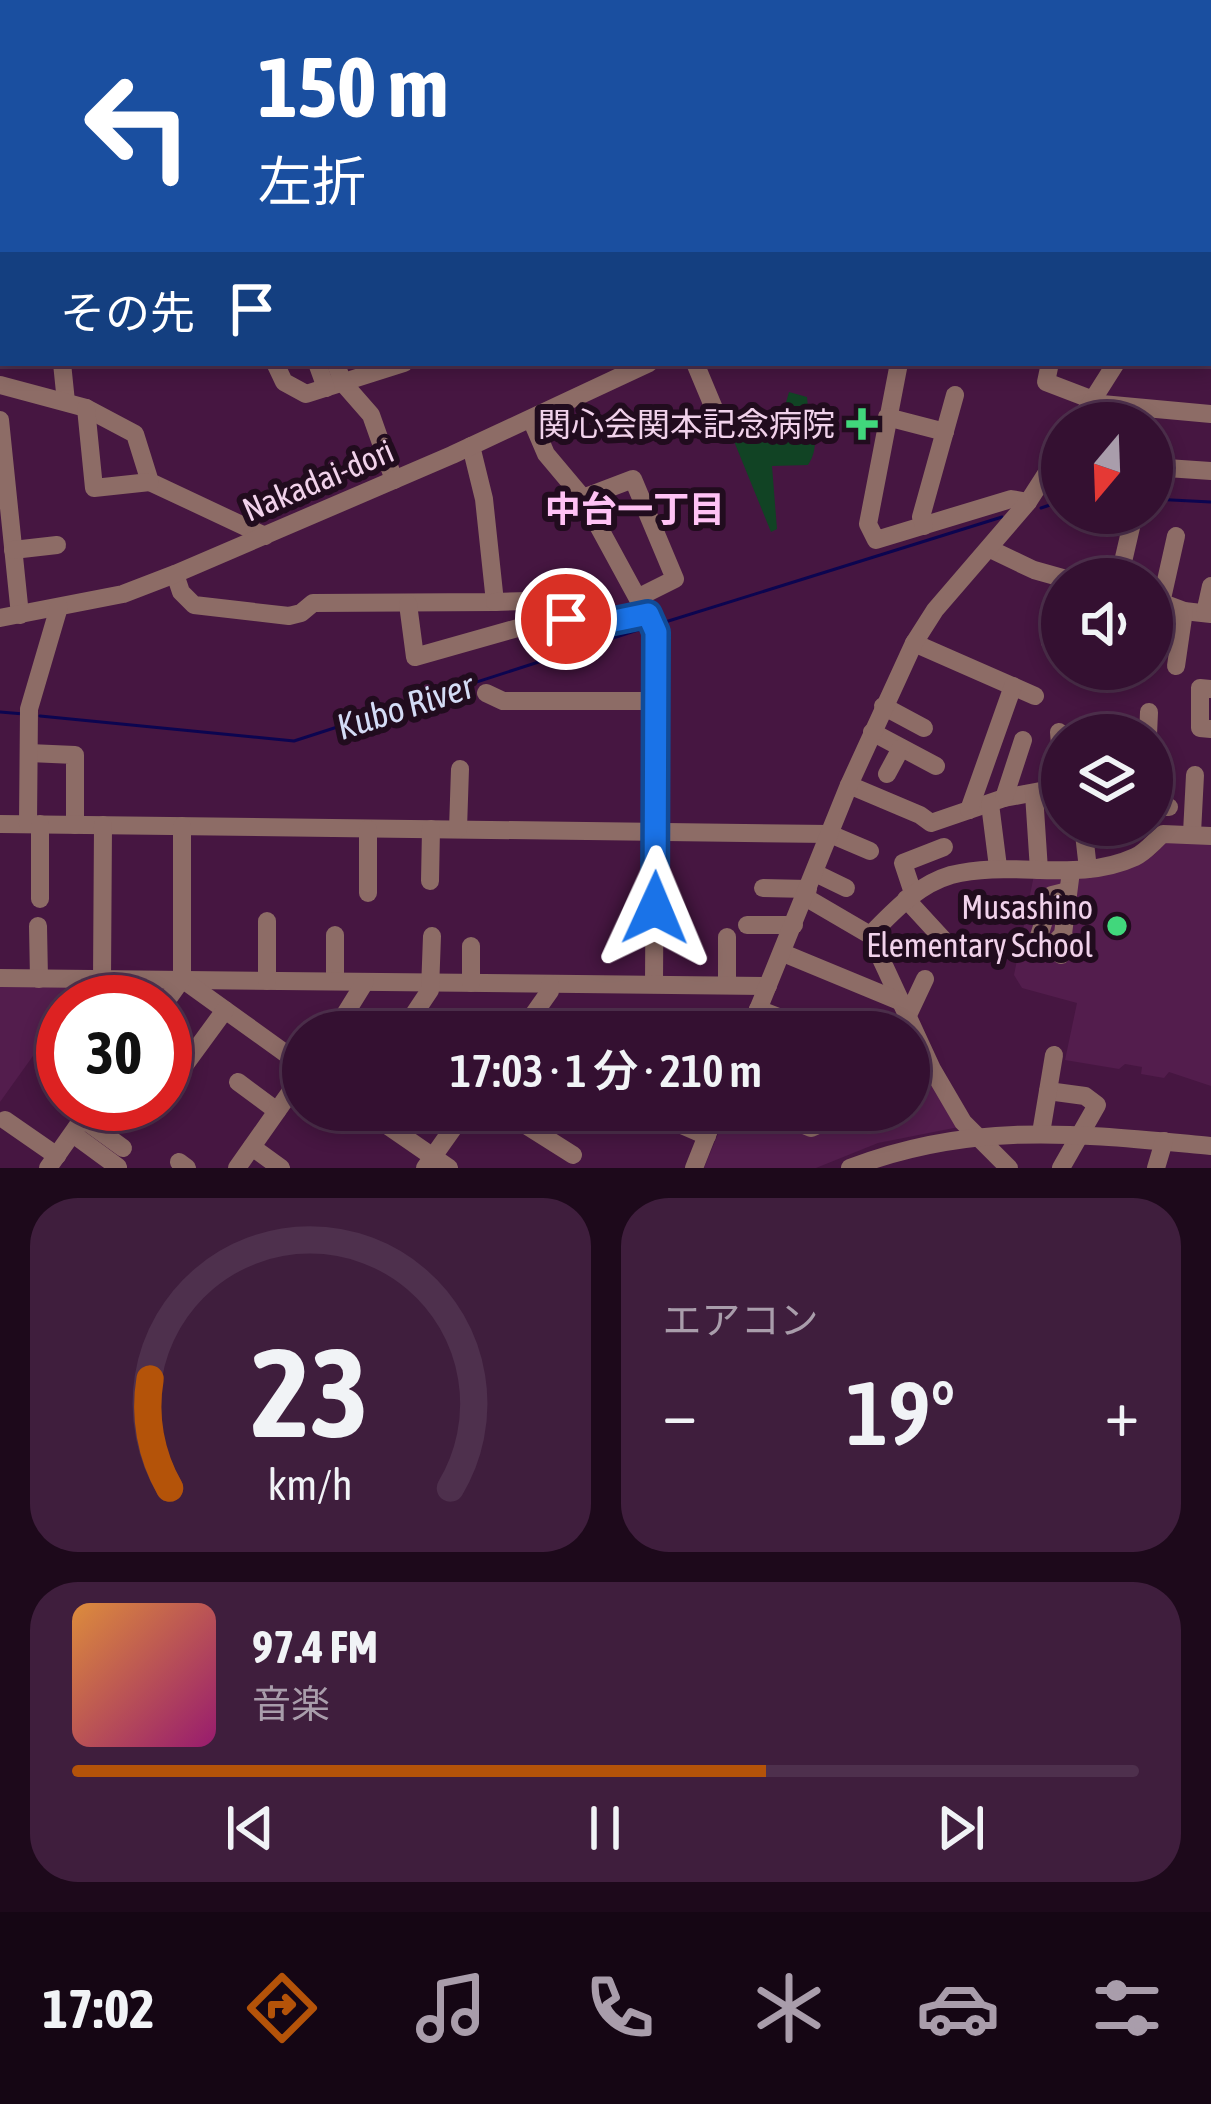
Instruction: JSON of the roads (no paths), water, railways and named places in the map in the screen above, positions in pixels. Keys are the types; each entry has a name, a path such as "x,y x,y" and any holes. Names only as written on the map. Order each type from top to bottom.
{"street":[{"path":"62,366 66,401"},
{"path":"277,366 290,388 306,394 335,372 385,366"},
{"name":"Nakadai-dori","path":"10,616 123,593 176,574 643,366"},
{"path":"696,366 718,418"},
{"path":"898,366 869,532 876,541 1011,499 1028,502"},
{"path":"1050,366 1046,382 1092,402 1114,366"},
{"path":"335,372 371,416 394,480"},
{"path":"0,385 86,408 137,437 150,482"},
{"path":"924,526 921,517 955,395"},
{"path":"86,408 94,488 150,482 265,536"},
{"path":"1173,410 1211,414"},
{"path":"887,417 945,432"},
{"path":"531,419 546,454 583,498 649,616 658,700 654,984"},
{"path":"0,420 13,550 10,616"},
{"path":"471,446 484,499 495,602"},
{"path":"1173,468 1211,471"},
{"path":"566,619 582,617 585,627 649,616 675,579 633,479 628,477 583,498"},
{"path":"763,1011 758,1009 849,785 914,643 935,610 1041,483"},
{"path":"1169,558 1176,536"},
{"path":"13,550 56,545"},
{"path":"990,549 1041,573"},
{"path":"176,574 188,602 227,611 289,616 301,614 313,603 529,601 532,624 415,657 409,604"},
{"path":"1173,607 1208,614 1211,586"},
{"path":"40,898 28,715 59,607"},
{"path":"1176,665 1184,611"},
{"path":"914,643 1035,696"},
{"path":"968,810 1013,686"},
{"path":"1211,688 1200,688 1200,728 1211,729"},
{"path":"486,693 503,700 658,700"},
{"path":"884,706 924,728"},
{"path":"872,732 936,766"},
{"path":"998,868 997,801 1023,740"},
{"path":"887,774 902,748"},
{"path":"28,753 75,755 75,825"},
{"path":"458,830 460,769"},
{"path":"1196,775 1202,835"},
{"path":"849,785 931,823 1041,792"},
{"path":"1034,794 1040,870"},
{"path":"940,822 949,876"},
{"path":"0,824 830,834 870,851"},
{"path":"102,975 103,825"},
{"path":"182,826 182,975"},
{"path":"368,829 368,893"},
{"path":"430,881 431,829"},
{"path":"1063,934 1080,846"},
{"path":"1034,952 1052,895 1076,877 1131,859 1140,846"},
{"path":"944,847 903,863 909,896 952,949"},
{"path":"870,934 909,896 949,876 998,868 1076,877"},
{"path":"809,886 870,934 908,1011"},
{"path":"763,888 846,888"},
{"path":"266,981 267,920"},
{"path":"747,925 794,925"},
{"path":"38,926 39,975"},
{"path":"335,934 335,981"},
{"path":"416,1011 430,989 432,936"},
{"path":"727,937 727,985"},
{"path":"471,946 471,982"},
{"path":"783,952 907,1008"},
{"path":"0,978 36,979"},
{"path":"192,979 768,986"},
{"path":"907,1008 925,979"},
{"path":"350,1011 365,982"},
{"path":"536,1011 550,991 550,983"},
{"path":"192,986 282,1054"},
{"path":"192,1055 225,1010"},
{"path":"1041,1133 1054,1055"},
{"path":"930,1068 963,1121 1009,1168"},
{"path":"930,1075 934,1073"},
{"path":"238,1082 277,1112"},
{"path":"1048,1091 1085,1096 1097,1105 1061,1168"},
{"path":"237,1168 282,1104"},
{"path":"5,1120 53,1164 75,1131"},
{"path":"94,1131 120,1158"},
{"path":"393,1131 436,1164 454,1131"},
{"path":"535,1131 572,1155"},
{"path":"698,1131 706,1136"},
{"path":"694,1168 708,1131"},
{"path":"850,1168 977,1135 1080,1134 1211,1146"},
{"path":"1156,1168 1165,1142"},
{"path":"252,1147 281,1168"}],"waterway":[{"name":"Kubo River","path":"1173,500 1211,502"},
{"name":"Kubo River","path":"662,623 1002,517"},
{"name":"Kubo River","path":"40,716 294,741 647,627"},
{"name":"Kubo River","path":"0,712 24,714"}],"place":[{"name":"関心会関本記念病院","path":"862,424"},
{"name":"Musashino Elementary School","path":"1117,926"}],"district":[{"name":"中台一丁目","path":"635,509"}]}
